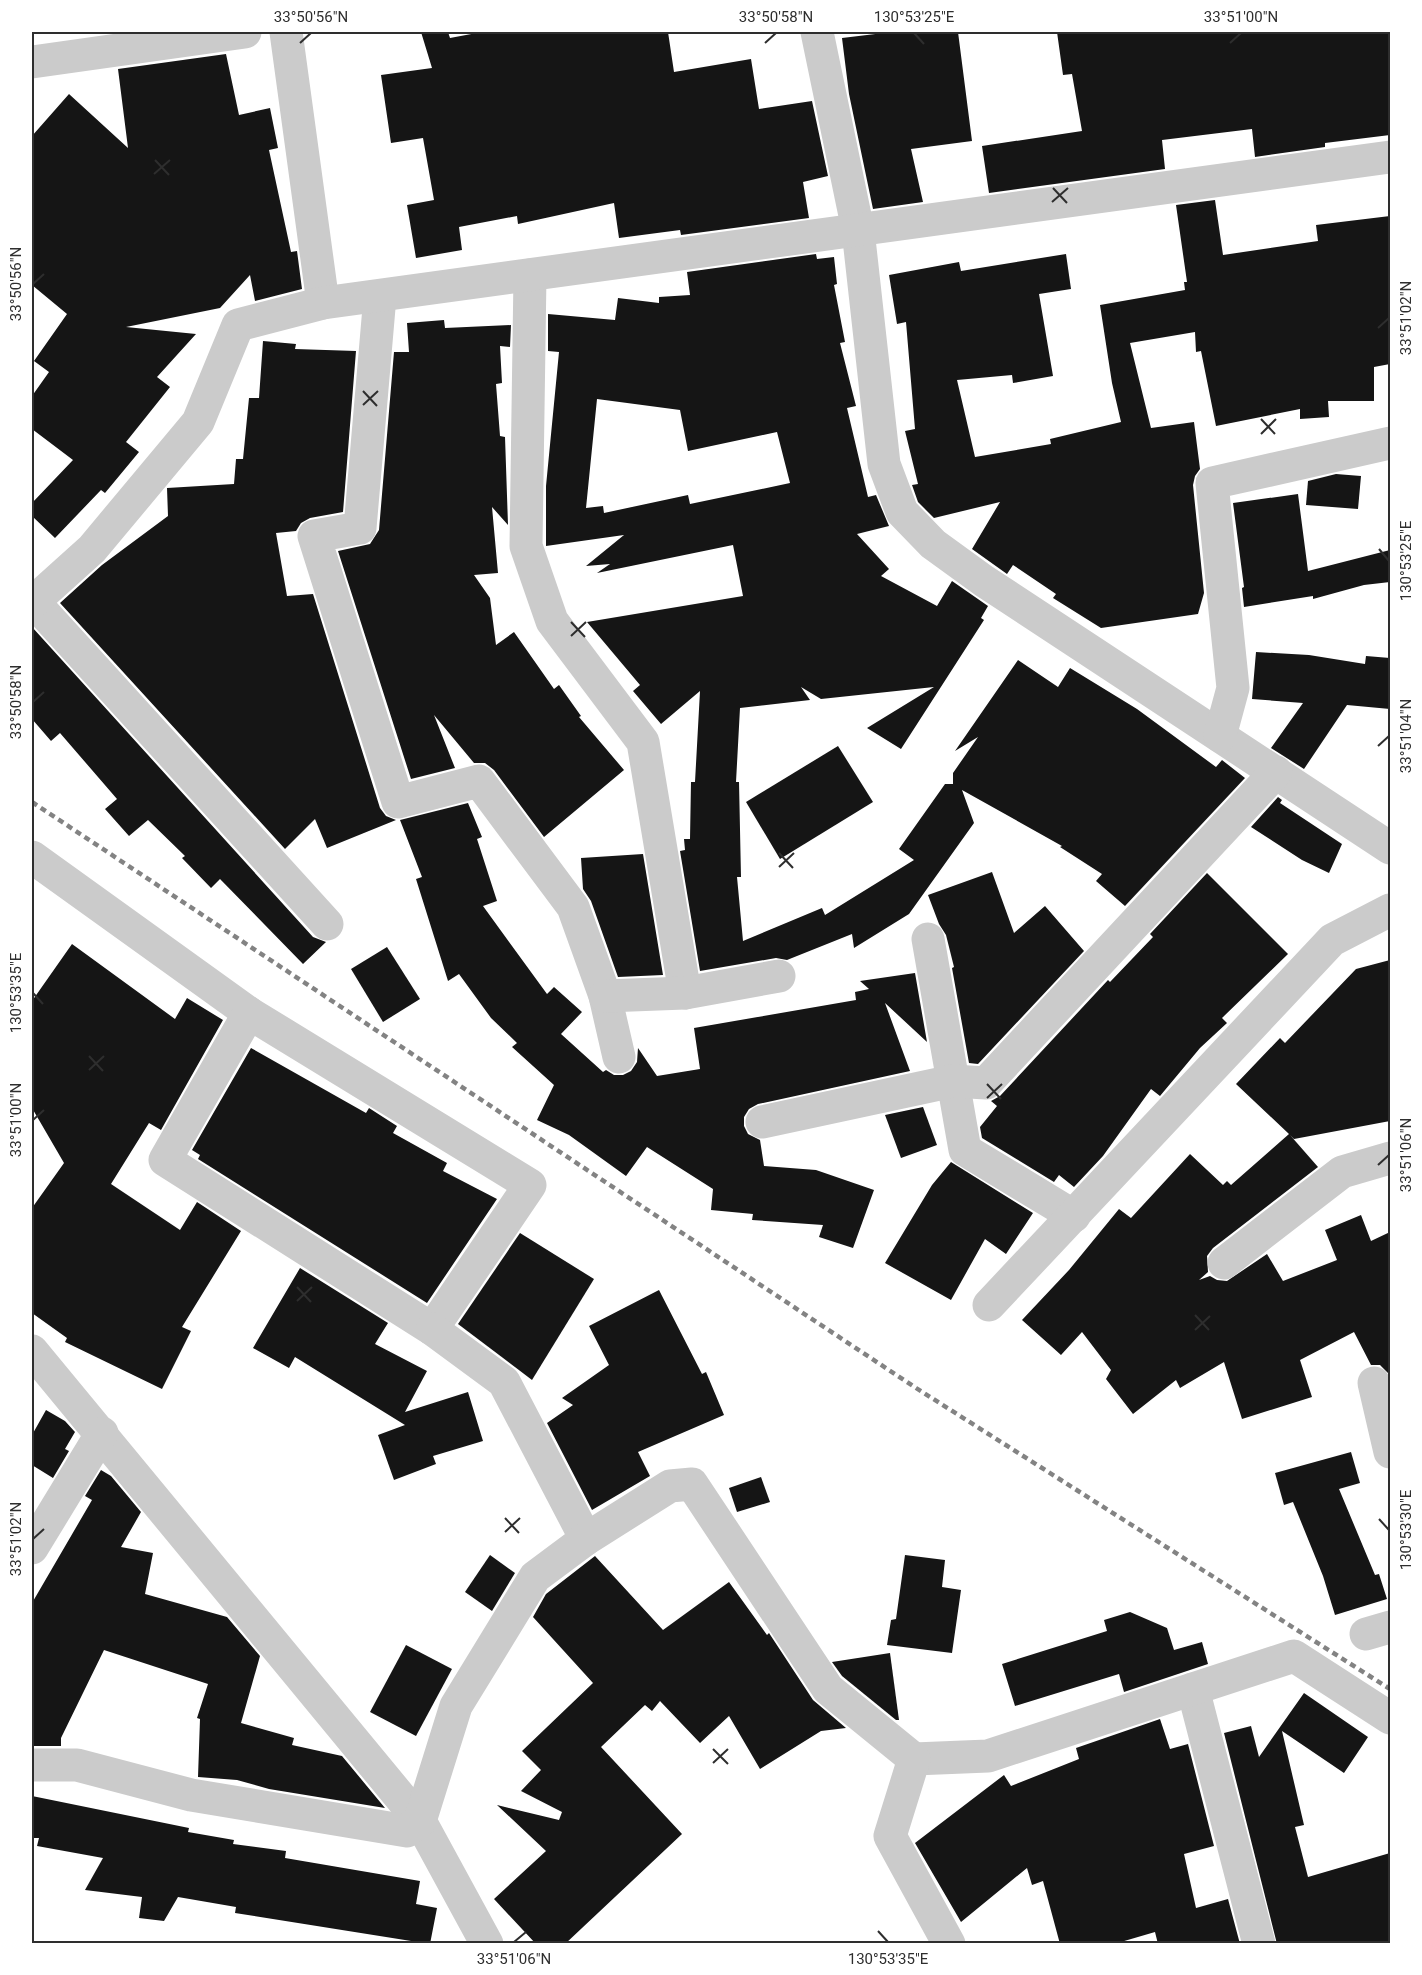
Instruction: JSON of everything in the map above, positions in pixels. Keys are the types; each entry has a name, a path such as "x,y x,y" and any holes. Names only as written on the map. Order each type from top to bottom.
{"street":[{"path":"32,62 245,32"},
{"path":"286,32 323,303"},
{"path":"817,32 858,230 884,464 902,512 933,544 984,581 1390,848"},
{"path":"327,924 32,602 92,549 198,422 238,325 323,303 1390,157"},
{"path":"530,275 526,546 552,621 643,742 685,993"},
{"path":"380,296 360,528 314,536 381,751 398,802 479,781 573,907 605,996 619,1057"},
{"path":"1220,736 1233,688 1212,483 1390,443"},
{"path":"762,1122 953,1081 986,1083 1276,772"},
{"path":"32,857 249,1013 530,1185 432,1329"},
{"path":"989,1305 1332,940 1390,910"},
{"path":"928,939 965,1150 1074,1216"},
{"path":"605,996 685,993 779,976"},
{"path":"249,1013 165,1160 432,1329 504,1382 586,1539"},
{"path":"1224,1263 1342,1172 1390,1158"},
{"path":"32,1351 420,1821 487,1944"},
{"path":"1374,1383 1390,1452"},
{"path":"32,1548 102,1433"},
{"path":"32,1765 77,1766 190,1795 407,1831 420,1821 456,1706 535,1577 586,1539 670,1486 692,1484 828,1689 914,1759 988,1756 1294,1656 1390,1718"},
{"path":"1193,1689 1259,1944"},
{"path":"914,1759 890,1836 949,1944"}],"building":[{"path":"421,32 448,32 450,38 482,32 668,32 674,72 751,59 759,109 812,101 828,176 803,182 809,218 681,235 680,230 619,238 614,203 518,224 517,216 459,227 462,250 416,258 407,205 434,200 423,138 391,143 381,75 432,68"},
{"path":"892,32 958,32 972,141 911,149 923,202 873,209 849,94 842,38"},
{"path":"1057,32 1390,32 1390,135 1325,143 1325,147 1255,157 1252,129 1162,140 1165,169 989,193 982,146 1082,131 1072,74 1063,75"},
{"path":"226,54 239,115 270,108 278,148 269,150 291,252 297,251 302,289 255,301 250,275 220,308 126,327 196,334 157,377 170,387 126,442 139,452 105,493 101,490 55,538 32,516 32,503 73,460 32,429 32,396 49,372 34,361 67,314 32,285 32,136 69,94 128,148 118,69"},
{"path":"1215,200 1223,255 1318,241 1316,225 1390,216 1390,364 1374,367 1374,401 1328,401 1329,417 1300,419 1300,409 1216,426 1201,351 1196,352 1195,332 1130,343 1151,428 1194,422 1200,469 1193,485 1204,593 1198,614 1101,628 1053,598 1056,594 1013,565 1007,574 972,549 1000,502 934,518 918,502 912,485 918,484 905,431 915,429 906,322 897,324 889,275 959,262 961,271 1066,254 1071,289 1039,294 1053,376 1013,383 1012,375 957,380 975,457 1051,444 1050,439 1121,422 1112,383 1100,305 1185,290 1184,282 1187,282 1176,205"},
{"path":"816,254 817,259 834,257 837,284 834,285 845,342 840,343 856,406 847,408 868,497 876,495 889,526 857,534 889,569 881,576 937,606 952,581 988,606 981,618 984,620 901,749 867,728 934,687 821,699 801,687 810,700 740,708 736,782 739,782 741,877 737,877 743,941 822,908 825,915 914,860 899,849 945,784 953,784 953,773 978,737 955,751 1018,660 1058,687 1070,668 1137,709 1216,767 1222,760 1245,778 1125,906 1096,881 1102,874 1060,847 1062,846 962,790 974,823 909,914 854,948 852,934 787,960 776,958 700,971 680,851 685,850 684,839 690,839 691,782 695,782 700,691 661,724 633,691 640,685 587,622 743,596 733,545 597,573 610,564 586,566 624,535 546,546 546,486 559,352 548,351 548,314 615,320 618,298 659,303 659,297 690,295 687,272","holes":["597,399 680,410 688,451 777,432 790,483 690,504 688,495 604,513 603,506 586,508"]},
{"path":"444,320 445,328 511,325 510,347 500,346 502,383 496,384 500,436 505,437 508,525 492,507 498,573 474,575 490,598 496,645 514,632 554,689 559,685 581,716 579,717 624,770 544,837 494,770 485,763 474,763 434,715 455,768 411,779 338,551 370,544 379,530 394,352 409,352 407,323"},
{"path":"263,341 296,344 295,349 356,351 343,512 310,518 301,523 296,531 276,533 287,596 313,594 380,808 386,816 396,820 327,848 315,819 285,849 60,603 102,565 168,516 167,488 234,484 236,459 243,459 249,398 259,398"},
{"path":"1336,474 1361,476 1358,509 1306,505 1308,481"},
{"path":"1298,494 1308,571 1390,550 1390,582 1364,585 1313,599 1313,596 1244,607 1242,588 1244,587 1233,503"},
{"path":"32,627 313,937 326,942 303,964 220,879 211,888 182,858 185,856 148,820 129,836 105,809 117,799 60,733 51,741 32,719"},
{"path":"1256,652 1309,655 1365,664 1366,656 1390,658 1390,709 1347,705 1304,769 1271,748 1303,703 1252,699"},
{"path":"838,746 873,802 780,859 746,802"},
{"path":"1278,797 1282,800 1280,803 1342,844 1329,873 1302,860 1251,827"},
{"path":"468,803 482,837 477,839 497,901 483,906 547,994 554,987 582,1012 561,1034 603,1072 606,1070 614,1075 623,1075 631,1071 637,1062 638,1048 657,1076 700,1069 694,1028 856,1000 855,992 869,989 860,981 915,973 927,1042 885,1003 910,1071 758,1104 749,1109 744,1117 744,1126 748,1134 760,1140 764,1166 816,1170 874,1190 853,1248 819,1237 823,1225 752,1220 753,1214 711,1210 713,1189 647,1147 626,1176 569,1135 537,1120 554,1085 512,1047 517,1043 491,1018 459,974 448,981 416,879 422,877 400,820"},
{"path":"643,854 663,975 618,977 591,901 583,889 581,858"},
{"path":"992,872 1014,933 1045,906 1084,951 978,1064 969,1063 952,968 954,967 946,935 939,924 928,895"},
{"path":"1207,873 1288,954 1222,1018 1227,1023 1200,1048 1160,1096 1151,1089 1103,1156 1074,1187 1059,1175 1054,1182 982,1138 980,1127 997,1106 991,1101 1000,1096 1108,980 1110,982 1153,937 1150,934"},
{"path":"72,944 175,1019 187,998 223,1020 161,1130 149,1123 111,1184 180,1230 197,1202 241,1231 182,1327 191,1331 162,1389 65,1342 67,1338 32,1313 32,1208 64,1163 32,1108 32,1001"},
{"path":"387,947 420,999 383,1022 351,969"},
{"path":"1390,960 1390,1121 1294,1139 1290,1135 1318,1167 1213,1248 1207,1256 1208,1272 1199,1280 1210,1276 1217,1280 1227,1281 1267,1254 1283,1281 1337,1260 1325,1230 1361,1215 1371,1241 1390,1232 1390,1375 1380,1365 1371,1365 1354,1332 1300,1360 1312,1397 1242,1419 1224,1362 1180,1388 1176,1380 1133,1414 1106,1379 1111,1370 1082,1332 1061,1355 1022,1320 1069,1270 1119,1209 1131,1218 1190,1154 1223,1185 1227,1181 1231,1185 1289,1134 1236,1084 1280,1038 1285,1043 1356,969"},
{"path":"251,1048 366,1113 369,1108 397,1126 393,1133 447,1163 443,1171 497,1199 427,1303 198,1159 200,1155 192,1150"},
{"path":"923,1107 937,1145 901,1158 885,1115"},
{"path":"951,1162 1033,1213 1006,1254 985,1239 951,1300 885,1263 932,1185"},
{"path":"520,1233 594,1279 532,1380 458,1324"},
{"path":"300,1268 388,1323 375,1344 427,1371 405,1412 468,1392 483,1441 433,1456 436,1464 394,1480 378,1435 405,1425 295,1357 289,1368 253,1348"},
{"path":"659,1290 702,1374 706,1372 724,1415 638,1452 650,1476 592,1510 547,1423 573,1405 562,1398 609,1365 589,1326"},
{"path":"46,1410 65,1421 75,1432 65,1449 69,1451 53,1478 32,1465 32,1435"},
{"path":"1351,1452 1360,1483 1339,1489 1375,1575 1379,1574 1387,1599 1335,1615 1323,1576 1293,1502 1284,1505 1275,1473"},
{"path":"101,1470 111,1476 141,1512 121,1547 153,1553 145,1594 227,1617 260,1656 241,1723 294,1738 292,1745 342,1756 385,1808 269,1789 237,1780 198,1777 200,1719 197,1718 208,1684 104,1650 61,1738 61,1746 32,1746 32,1603 92,1500 85,1496"},
{"path":"761,1477 770,1502 737,1512 729,1488"},
{"path":"490,1555 515,1573 492,1611 465,1592"},
{"path":"905,1555 945,1560 942,1587 961,1590 952,1653 887,1645 891,1620 896,1619"},
{"path":"595,1556 663,1630 729,1582 767,1635 769,1633 813,1700 846,1728 821,1731 760,1769 729,1716 700,1743 660,1701 652,1711 645,1705 601,1747 682,1834 565,1944 536,1944 494,1899 546,1851 497,1805 559,1820 562,1812 521,1791 541,1770 522,1751 593,1683 533,1617 546,1594"},
{"path":"1130,1612 1167,1628 1174,1650 1202,1642 1208,1664 1124,1692 1119,1674 1015,1706 1002,1664 1107,1631 1104,1620"},
{"path":"406,1645 452,1669 416,1736 370,1712"},
{"path":"890,1653 899,1720 896,1720 842,1676 832,1662"},
{"path":"1304,1693 1368,1737 1344,1773 1282,1731 1304,1825 1295,1827 1308,1877 1390,1853 1390,1944 1277,1944 1224,1733 1251,1726 1259,1757"},
{"path":"1160,1719 1170,1749 1188,1744 1214,1846 1184,1854 1196,1908 1228,1899 1240,1944 1158,1944 1155,1932 1114,1944 1060,1944 1043,1881 1032,1885 1027,1868 961,1922 915,1843 1004,1775 1011,1786 1079,1759 1076,1748"},
{"path":"32,1796 189,1828 188,1832 234,1840 233,1844 286,1851 285,1858 420,1881 416,1904 437,1908 430,1944 235,1913 236,1907 178,1897 164,1921 139,1918 142,1897 85,1890 103,1858 37,1846 39,1838 32,1838"}],"railway":[{"path":"32,802 916,1388 1390,1689"}]}
